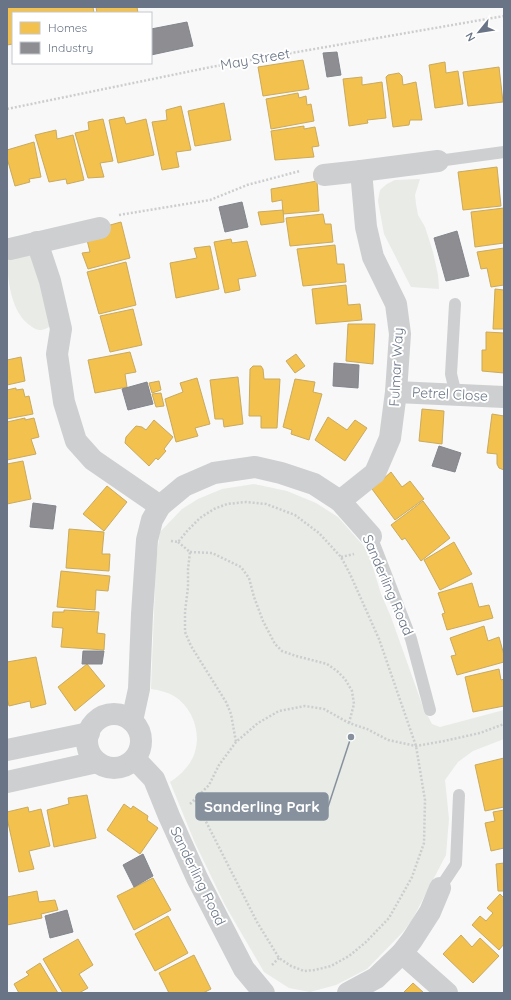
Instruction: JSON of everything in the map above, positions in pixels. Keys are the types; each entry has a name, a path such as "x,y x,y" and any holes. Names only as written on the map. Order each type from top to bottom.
{"street":[{"path":"324,175 438,161"},
{"name":"Fulmar Way","path":"340,501 376,473 390,438 396,392 400,334 396,304 373,257 366,226 361,171"},
{"path":"10,249 100,228"},
{"path":"37,242 50,281 61,329 57,354 64,402 76,441 93,460 160,506"},
{"name":"Petrel Close","path":"396,392 504,397"},
{"name":"Sanderling Road","path":"132,721 139,689 147,540 152,520 160,506 184,486 214,473 255,467 281,473 314,484 340,501 371,536"},
{"path":"112,714 123,716 132,721 139,729 141,739 140,750 135,759 126,765 116,768 105,767 96,762 90,753 87,743 89,733 94,723 102,717 112,714"},
{"path":"7,750 89,733"},
{"name":"Sanderling Road","path":"135,759 154,779 197,878 244,969 264,993"},
{"path":"7,782 96,762"},
{"path":"348,993 376,978 402,953 430,912 440,888"},
{"path":"402,953 447,993"}],"lane":[{"path":"438,161 504,152"},
{"path":"455,304 451,374 456,395"},
{"name":"Sanderling Road","path":"371,536 411,638 430,710"},
{"path":"440,888 456,864 459,796"}],"path":[{"name":"May Street","path":"7,109 211,67 504,16"},
{"path":"100,228 113,216 210,200 247,185 319,166 324,175"},
{"path":"178,542 200,518 214,509 227,504 246,502 266,504 295,516 319,533 341,557 379,638 416,746 425,800 424,843 412,877 389,918 366,942 349,956 331,966 304,971 291,966 279,958 257,922 195,800"},
{"path":"147,540 178,542 190,552 212,553 241,568 249,578 254,598 263,621 275,644 282,651 327,664 345,679 352,691 354,704 349,723"},
{"path":"190,552 185,612 185,632 191,646 226,702 231,714 236,742"},
{"path":"169,816 192,804 209,785 219,765 236,742 258,723 279,711 305,706 324,709 349,723 367,729 388,740 416,746 480,733 504,724"}],"shaded area":[{"path":"420,179 415,195 416,204 418,215 425,227 433,252 438,275 439,289 411,287 384,234 378,201 380,190 387,184 395,180"},
{"path":"7,246 32,253 49,320 49,327 40,330 33,328 21,316 16,307 12,298 8,277"},
{"path":"254,484 287,491 316,503 338,517 368,551 381,594 391,617 423,707 432,724 440,727 504,710 504,739 473,751 458,762 445,780 449,819 446,855 412,920 403,932 367,969 336,985 310,992 289,988 264,972 225,905 195,843 170,782 186,768 196,750 196,730 193,720 189,711 174,696 163,691 151,689 156,561 160,532 182,509 198,499 222,489"}],"building: Homes":[{"path":"7,7 93,7 94,12 12,12 12,44 7,45"},
{"path":"96,7 137,7 138,12 97,12"},
{"path":"303,60 309,89 263,96 258,67"},
{"path":"445,62 446,73 458,71 463,104 435,108 429,65"},
{"path":"499,67 503,102 468,106 463,72"},
{"path":"399,73 402,76 403,85 416,82 422,120 410,120 409,125 393,127 386,77 388,75"},
{"path":"362,77 362,85 382,82 386,118 367,120 368,123 349,126 343,79"},
{"path":"298,93 299,98 306,96 307,105 311,104 314,121 271,129 266,99"},
{"path":"224,103 231,140 195,146 188,111"},
{"path":"181,106 191,150 176,152 179,167 162,170 152,122 167,120 166,110"},
{"path":"124,117 126,124 146,119 154,155 118,163 109,120"},
{"path":"103,119 113,161 100,163 104,177 88,178 75,133 89,130 88,122"},
{"path":"304,126 304,129 315,127 319,146 312,147 314,157 275,160 271,131"},
{"path":"56,130 57,139 73,135 84,180 67,184 66,179 49,182 35,135"},
{"path":"34,142 41,177 29,179 30,182 15,186 7,158 7,150"},
{"path":"497,167 501,206 463,210 458,172"},
{"path":"317,181 319,211 283,214 282,200 272,202 271,189"},
{"path":"504,208 504,243 475,247 471,212"},
{"path":"283,210 284,222 261,225 258,212"},
{"path":"323,214 325,224 331,224 333,242 290,246 286,218"},
{"path":"121,222 130,258 88,269 82,253 90,252 85,232"},
{"path":"231,239 232,243 247,241 256,276 238,279 240,290 225,293 214,242"},
{"path":"335,245 337,264 344,264 346,282 303,286 297,249"},
{"path":"210,246 219,289 176,298 170,263 197,258 194,248"},
{"path":"504,248 504,285 491,287 487,268 481,269 477,252"},
{"path":"126,262 136,305 99,314 87,272"},
{"path":"346,285 348,305 360,304 362,320 316,324 312,289"},
{"path":"495,289 504,290 504,329 493,329"},
{"path":"133,309 142,345 110,352 100,316"},
{"path":"348,324 375,324 373,364 346,361"},
{"path":"486,332 504,333 504,373 482,371 482,350 486,350"},
{"path":"130,352 136,372 125,374 127,387 95,393 88,360"},
{"path":"296,354 305,366 295,373 286,361"},
{"path":"21,357 25,381 7,385 7,360"},
{"path":"253,366 261,366 263,369 264,379 280,379 277,428 261,428 261,416 249,416 250,369"},
{"path":"238,377 243,424 224,427 223,419 215,419 210,380"},
{"path":"197,378 210,424 195,428 198,436 176,442 165,399 183,392 180,383"},
{"path":"295,379 315,382 313,392 322,394 309,440 291,434 292,430 283,427"},
{"path":"159,381 161,390 152,393 149,383"},
{"path":"16,388 16,390 23,389 25,397 29,396 33,414 7,419 7,390"},
{"path":"161,393 164,406 156,407 152,394"},
{"path":"422,409 444,411 442,444 419,441"},
{"path":"492,414 504,416 504,470 499,468 497,464 497,454 487,453"},
{"path":"328,417 347,430 355,420 367,428 345,461 315,440"},
{"path":"25,418 25,420 34,418 39,437 31,439 36,454 7,460 7,422"},
{"path":"154,420 173,437 164,449 166,451 158,460 156,458 149,466 125,443 126,437 136,426 142,427 146,430"},
{"path":"23,461 31,499 7,504 7,464"},
{"path":"391,472 402,487 410,481 424,499 395,520 372,489"},
{"path":"107,486 127,502 104,531 83,514"},
{"path":"423,501 450,538 421,561 405,538 402,540 391,525"},
{"path":"69,529 104,532 102,554 110,554 109,571 66,568"},
{"path":"454,542 472,574 440,590 424,560"},
{"path":"61,571 110,576 108,591 96,590 95,610 57,607"},
{"path":"472,583 479,607 489,605 493,618 447,630 442,614 445,613 438,593"},
{"path":"64,610 99,612 97,633 105,634 104,650 61,647 63,628 52,627 53,612 64,612"},
{"path":"484,626 488,641 499,637 504,655 504,662 457,675 451,656 456,655 450,638"},
{"path":"36,657 46,704 31,708 30,701 9,706 7,698 7,662"},
{"path":"87,664 105,686 75,711 58,687"},
{"path":"499,669 501,680 504,679 504,706 473,712 465,677"},
{"path":"504,758 504,807 485,811 475,765"},
{"path":"87,795 96,838 54,847 47,810 69,804 68,798"},
{"path":"124,804 131,809 133,806 148,816 147,820 158,828 140,854 107,830"},
{"path":"28,807 29,812 41,809 50,846 29,851 34,869 19,872 7,812"},
{"path":"504,810 504,848 491,851 485,823 495,821 493,812"},
{"path":"504,863 504,891 498,891 496,864"},
{"path":"153,878 171,910 134,930 117,896"},
{"path":"37,891 39,902 55,900 58,910 41,914 42,918 7,925 7,897"},
{"path":"500,894 504,898 504,944 499,950 472,925 480,916 486,921 493,913 487,908"},
{"path":"168,916 188,953 155,971 135,934"},
{"path":"461,935 472,947 480,938 499,956 473,983 443,954"},
{"path":"78,939 93,965 79,974 88,988 79,993 63,993 43,959"},
{"path":"194,955 211,989 203,993 169,993 159,973"},
{"path":"40,963 58,993 19,993 14,984 29,975 26,972"},
{"path":"413,983 424,993 403,993"}],"building: Industry":[{"path":"187,22 193,46 152,55 152,29"},
{"path":"337,52 341,75 327,77 323,53"},
{"path":"242,202 248,227 225,232 219,207"},
{"path":"457,231 469,276 446,281 434,238"},
{"path":"334,363 359,365 358,388 333,386"},
{"path":"147,382 153,404 128,410 122,389"},
{"path":"439,446 461,453 455,472 432,466"},
{"path":"33,503 56,506 53,529 30,527"},
{"path":"83,651 104,651 102,664 82,664"},
{"path":"143,854 153,876 134,887 123,865"},
{"path":"67,910 73,932 50,938 45,916"}],"place":[{"name":"Sanderling Park","path":"351,737"}]}
